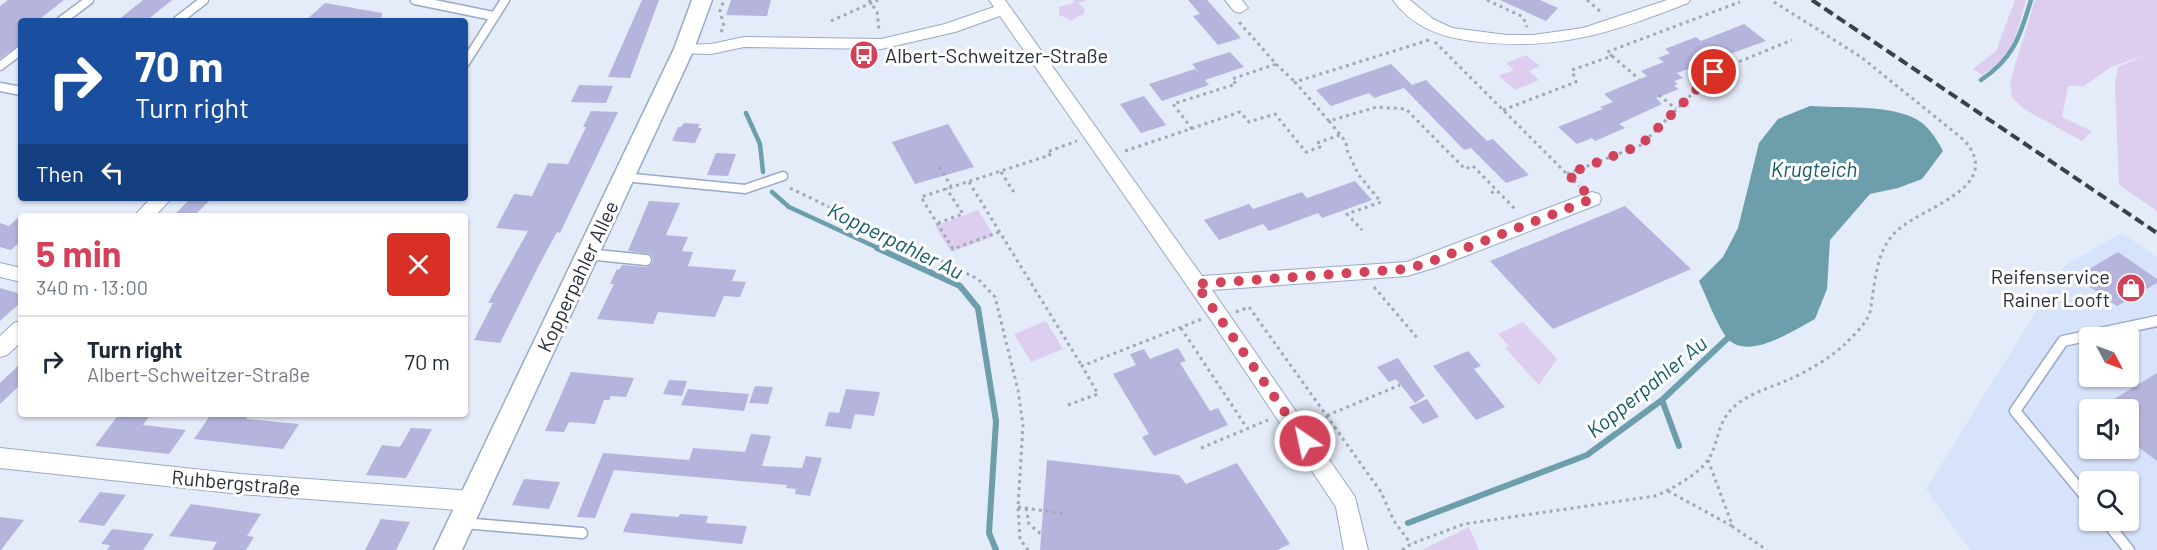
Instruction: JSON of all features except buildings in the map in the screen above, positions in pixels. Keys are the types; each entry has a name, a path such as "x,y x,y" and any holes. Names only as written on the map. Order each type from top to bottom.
{"street":[{"name":"Kopperpahler Allee","path":"448,550 624,177 686,42 702,0"},
{"path":"1401,0 1421,18 1434,34 1532,40 1580,36 1682,0"},
{"path":"686,42 718,36 744,42 881,44 949,28 1000,4 1219,315 1347,504 1356,550"},
{"path":"686,42 711,49 744,42"},
{"path":"1196,284 1407,269 1592,199"},
{"path":"146,213 159,201"},
{"path":"0,270 18,274"},
{"path":"0,349 18,332"},
{"name":"Ruhbergstraße","path":"0,458 240,484 472,501"}],"lane":[{"path":"65,18 89,0"},
{"path":"181,18 204,0"},
{"path":"415,0 494,16"},
{"path":"468,58 505,0"},
{"path":"0,66 18,52"},
{"path":"0,87 18,90"},
{"path":"624,177 745,189 783,176"},
{"path":"587,254 646,260"},
{"path":"2079,489 2015,411 2062,341 2157,321"},
{"path":"461,523 582,533"},
{"path":"2114,531 2129,550"}],"path":[{"path":"718,36 724,27 720,11 724,0"},
{"path":"831,21 870,1 878,0"},
{"path":"1487,0 1523,17 1532,40"},
{"path":"1402,550 1411,544 1464,525 1655,496 1668,491 1708,460 1718,429 1730,410 1746,398 1793,378 1843,346 1869,316 1881,252 1889,240 1898,229 1964,189 1975,172 1977,161 1973,150 1964,140 1861,57 1772,0"},
{"path":"870,1 877,12 881,44"},
{"path":"1640,79 1606,52 1740,2"},
{"path":"1237,4 1230,11 1346,142 1358,174 1381,202 1347,214 1362,230"},
{"path":"1295,82 1434,34 1503,111 1592,199"},
{"path":"1568,174 1641,145 1714,72 1792,40"},
{"path":"1503,111 1576,82 1572,70 1612,56"},
{"path":"1192,129 1173,104 1236,84 1232,79 1276,64"},
{"path":"1659,95 1676,110"},
{"path":"1329,121 1357,111 1396,106 1406,109 1465,169 1473,166 1530,224"},
{"path":"1107,158 1240,112 1249,122 1275,114 1306,152 1320,147 1317,143 1340,135"},
{"path":"999,232 953,249 921,197 1050,155 1047,152 1093,136"},
{"path":"939,167 951,186"},
{"path":"1001,172 1014,191 1018,189"},
{"path":"783,176 792,190 978,279 995,297 1018,390 1023,425 1018,507 1020,538 1028,550"},
{"path":"969,182 1098,394 1068,405"},
{"path":"937,223 963,214 946,188"},
{"path":"1491,193 1497,190"},
{"path":"1362,273 1419,340"},
{"path":"1082,366 1181,328 1249,307 1381,492 1394,520 1411,544"},
{"path":"1181,328 1247,428"},
{"path":"1201,448 1247,428 1326,415 1401,385"},
{"path":"1708,460 1733,527"},
{"path":"1668,491 1733,527 1767,550"},
{"path":"1018,507 1067,514"},
{"path":"1026,508 1027,522 1031,530 1042,535"}],"shaded area":[{"path":"1073,0 1088,0 1078,3 1085,9 1084,14 1071,20 1059,15 1059,7 1074,3"},
{"path":"2015,0 2026,0 2013,43 2001,60 1982,75 1973,69 1996,51"},
{"path":"2035,0 2157,0 2157,211 2119,185 2115,85 2118,67 2146,55 2111,67 2084,86 2068,86 2062,117 2092,131 2082,141 2024,109 2012,97 2010,82"},
{"path":"1526,55 1540,66 1529,71 1539,80 1515,90 1499,76 1514,70 1506,63"},
{"path":"978,210 994,236 951,252 935,226"},
{"path":"2122,233 2157,257 2157,550 1970,550 1926,489 2065,265"},
{"path":"1046,321 1063,349 1031,362 1014,334"},
{"path":"1523,322 1557,359 1539,385 1505,348 1509,346 1498,334"},
{"path":"1469,527 1479,550 1422,550 1428,547"}],"water":[{"name":"Krugteich","path":"1810,106 1889,110 1901,113 1927,127 1943,151 1922,179 1898,188 1870,194 1830,240 1827,289 1815,319 1772,341 1748,347 1738,345 1725,336 1699,281 1723,257 1738,228 1759,143 1778,119"}],"waterway":[{"name":"Kopperpahler Au","path":"1981,80 2008,55 2019,35 2031,0"},
{"name":"Kopperpahler Au","path":"746,113 760,144 763,172"},
{"name":"Kopperpahler Au","path":"772,192 789,207 880,249"},
{"name":"Kopperpahler Au","path":"877,248 960,286 978,308 996,421 989,533 996,550"},
{"name":"Kopperpahler Au","path":"1662,400 1731,335"},
{"name":"Kopperpahler Au","path":"1408,523 1587,455 1662,400"},
{"path":"1662,400 1679,446"}],"railway":[{"path":"1812,0 2157,233"}],"place":[{"name":"Albert-Schweitzer-Straße","path":"864,55"},
{"name":"Reifenservice Rainer Looft","path":"2131,288"}],"route":[{"path":"1305,441 1196,284 1407,269 1592,199 1568,174 1641,145 1714,72"}]}
